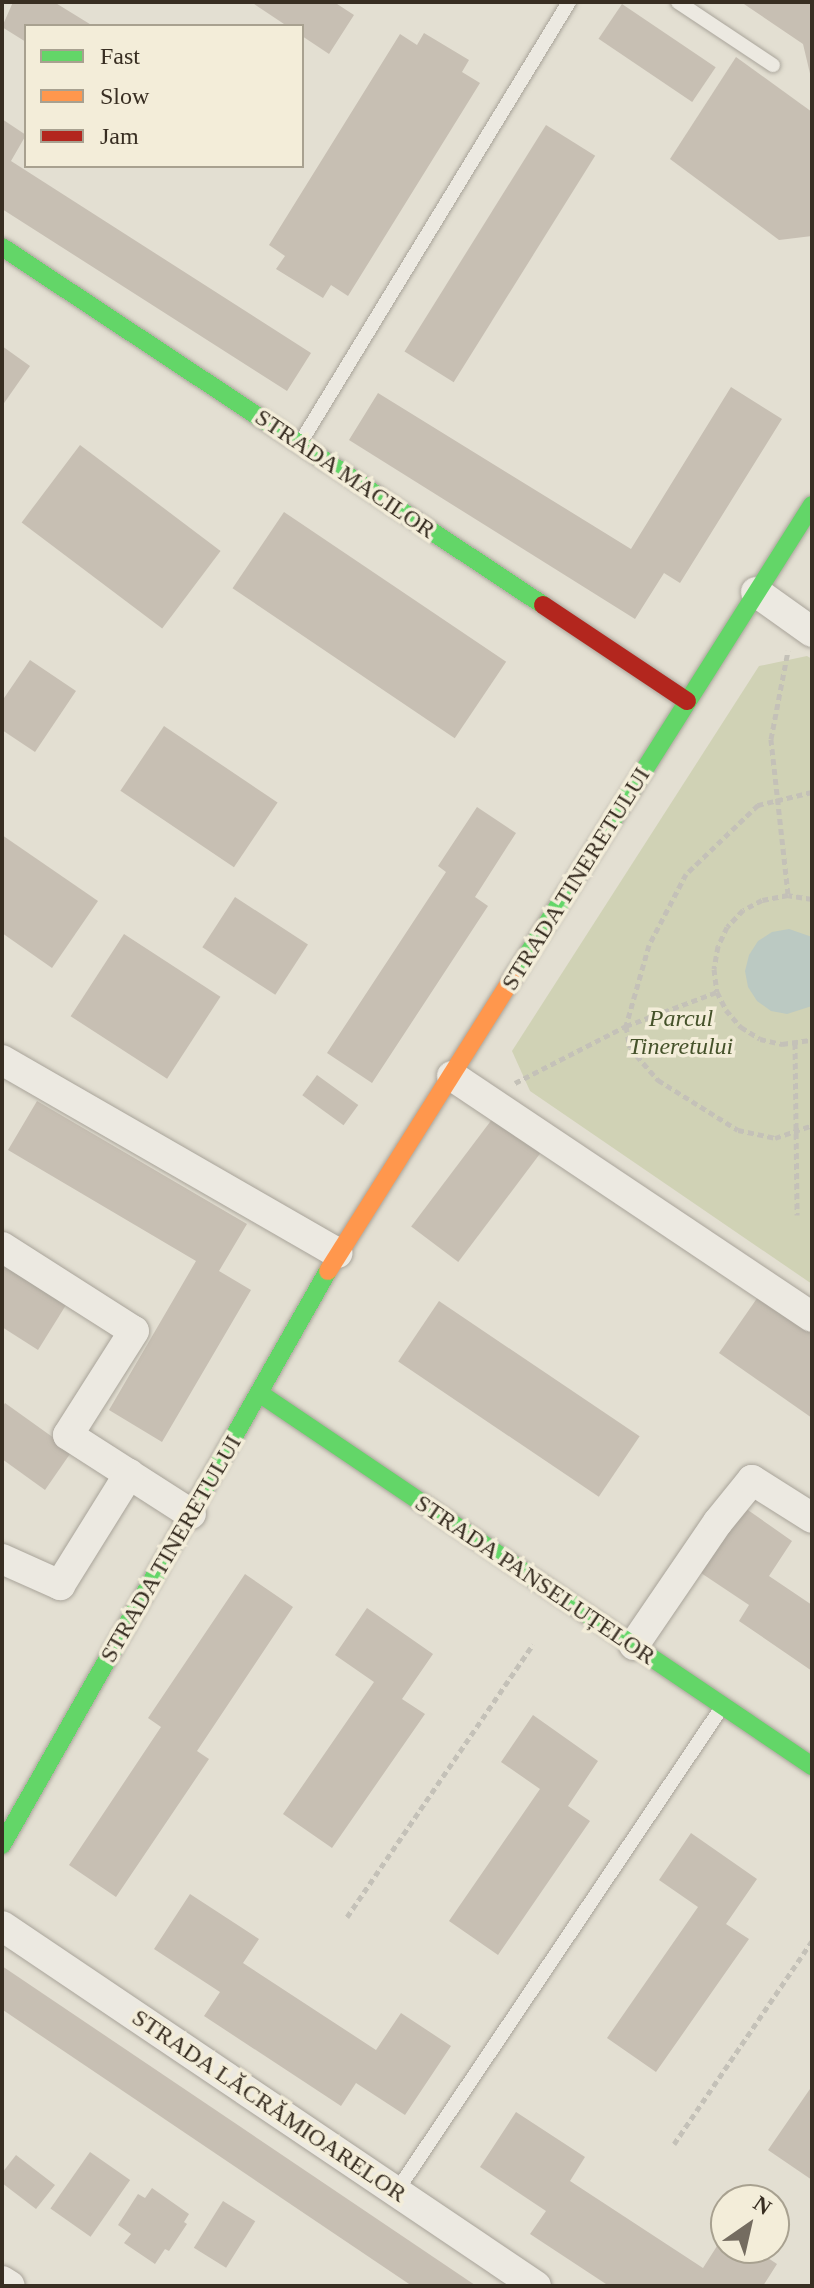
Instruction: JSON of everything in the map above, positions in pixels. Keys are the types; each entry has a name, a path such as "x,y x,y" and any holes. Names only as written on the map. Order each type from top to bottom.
{"street":[{"name":"STRADA MACILOR","path":"2,247 687,701"},
{"name":"STRADA TINERETULUI","path":"2,1845 338,1253 812,505"},
{"path":"756,592 808,629"},
{"path":"6,1073 338,1253"},
{"path":"452,1076 812,1317"},
{"path":"2,1247 134,1331 68,1435 191,1514"},
{"name":"STRADA PANSELUȚELOR","path":"259,1393 812,1766"},
{"path":"2,1559 60,1585 129,1474"},
{"path":"634,1645 718,1522 752,1480 812,1518"},
{"name":"STRADA LĂCRĂMIOARELOR","path":"2,1926 536,2286"},
{"path":"2,2281 10,2286"}],"lane":[{"path":"678,2 773,65"},
{"path":"299,444 567,3"},
{"path":"396,2192 723,1706"}],"path":[{"path":"788,895 771,739 788,650 808,629"},
{"path":"812,792 758,805 686,874 649,945 626,1026 630,1048 658,1080 738,1130 775,1138 812,1125"},
{"path":"812,899 788,895 762,900 743,910 727,927 718,946 714,969 717,992 726,1010 741,1027 760,1039 795,1043 812,1040"},
{"path":"486,1098 626,1026 717,992"},
{"path":"795,1043 797,1215"},
{"path":"347,1917 533,1644"},
{"path":"674,2144 812,1941"}],"green space":[{"name":"Parcul Tineretului","path":"807,656 812,659 812,1284 530,1091 512,1051 759,666"}],"shaded area":[{"path":"789,929 812,937 812,1006 787,1014 771,1011 757,1001 748,987 745,971 749,955 758,941 772,932"}],"building":[{"path":"13,2 54,2 90,24 24,24 24,41 2,27"},
{"path":"251,2 334,2 354,15 329,54 304,37 304,24 284,24"},
{"path":"741,2 812,2 812,82 803,44"},
{"path":"622,4 716,67 692,102 599,39"},
{"path":"424,33 469,60 462,72 480,83 348,296 331,285 323,298 276,269 285,256 269,245 400,34 417,45"},
{"path":"736,57 812,112 812,236 779,240 670,159"},
{"path":"2,119 24,134 11,161 311,353 287,391 2,209"},
{"path":"546,125 595,156 454,382 405,351"},
{"path":"2,346 30,366 2,406"},
{"path":"731,387 782,419 680,583 664,573 635,619 349,440 378,393 631,549"},
{"path":"80,445 221,551 162,628 22,522"},
{"path":"284,512 506,662 455,738 233,588"},
{"path":"30,660 76,691 35,752 2,730 2,701"},
{"path":"164,726 278,803 234,867 120,791"},
{"path":"477,807 516,833 475,897 488,906 372,1083 327,1053 446,872 438,866"},
{"path":"2,835 98,901 52,968 2,933"},
{"path":"235,897 308,944 275,995 202,947"},
{"path":"124,934 220,997 167,1079 71,1016"},
{"path":"317,1075 358,1105 344,1125 302,1095"},
{"path":"37,1101 247,1224 219,1271 251,1290 162,1442 109,1410 196,1261 8,1150"},
{"path":"493,1118 540,1154 458,1262 411,1227"},
{"path":"2,1265 66,1305 38,1350 2,1327"},
{"path":"760,1294 812,1331 812,1418 719,1353"},
{"path":"439,1301 640,1436 599,1497 398,1362"},
{"path":"5,1403 72,1451 45,1490 2,1459 2,1408"},
{"path":"745,1508 792,1541 769,1576 812,1605 812,1671 739,1621 749,1605 701,1573"},
{"path":"245,1574 293,1607 197,1751 209,1759 116,1897 69,1865 161,1727 148,1718"},
{"path":"367,1608 433,1654 402,1699 425,1714 332,1848 283,1814 374,1682 335,1655"},
{"path":"533,1715 598,1761 568,1806 590,1821 498,1955 449,1921 540,1789 501,1762"},
{"path":"691,1833 757,1879 726,1924 749,1939 656,2072 607,2038 698,1907 659,1880"},
{"path":"190,1894 259,1939 243,1963 376,2050 401,2013 451,2046 405,2115 356,2083 341,2106 204,2016 220,1992 154,1949"},
{"path":"2,1966 476,2286 412,2286 2,2009"},
{"path":"812,2086 812,2180 768,2150"},
{"path":"516,2112 585,2157 570,2181 703,2268 710,2257 710,2264 777,2264 763,2286 609,2286 530,2234 546,2211 480,2167"},
{"path":"90,2152 130,2180 91,2237 50,2209"},
{"path":"16,2155 55,2185 36,2209 2,2183 2,2173"},
{"path":"152,2188 189,2214 184,2222 187,2224 169,2251 165,2249 155,2264 124,2243 131,2234 118,2225 138,2194 145,2198"},
{"path":"223,2201 255,2221 226,2268 194,2248"}],"traffic: fast":[{"path":"2,247 543,605"},
{"path":"512,979 812,505"},
{"path":"2,1845 328,1271"},
{"path":"259,1393 812,1766"}],"traffic: slow":[{"path":"328,1271 512,979"}],"traffic: jam":[{"path":"543,605 687,701"}]}
